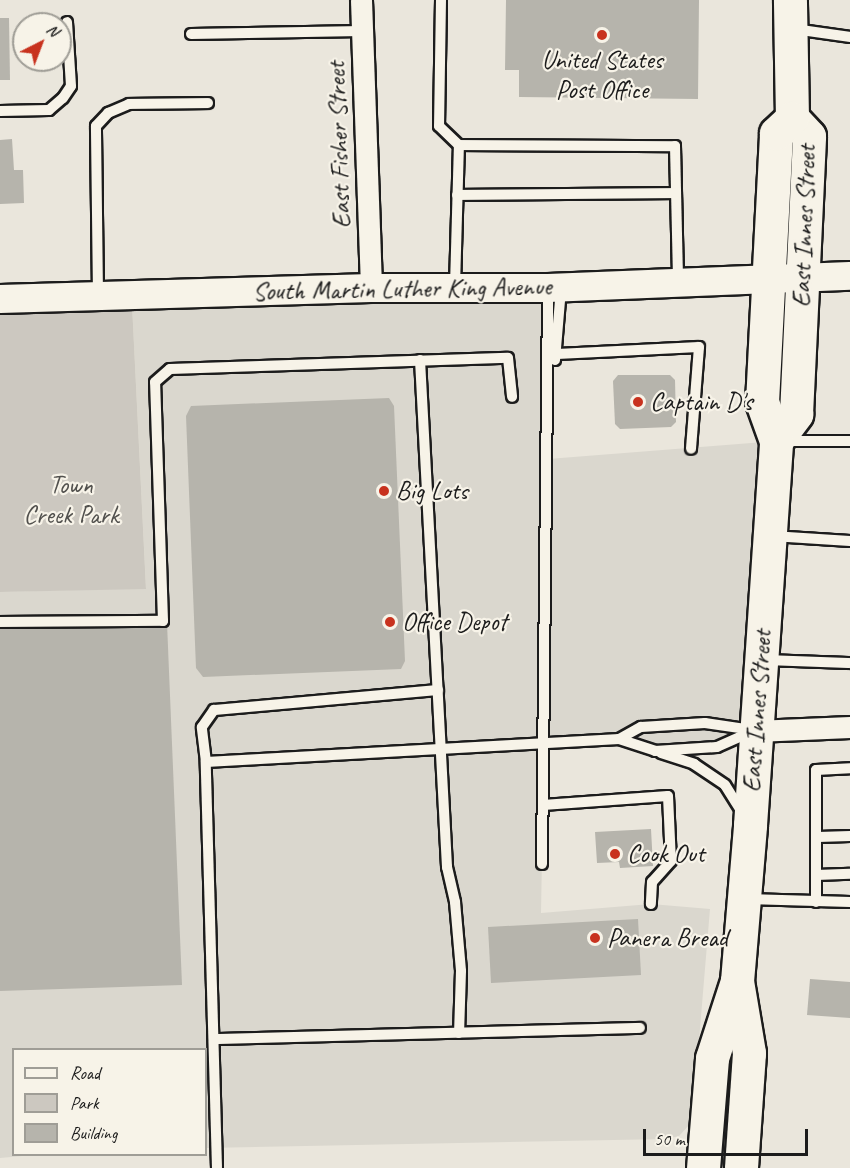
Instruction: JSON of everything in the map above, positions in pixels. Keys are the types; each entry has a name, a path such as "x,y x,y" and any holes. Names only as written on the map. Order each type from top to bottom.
{"main road":[{"name":"East Innes Street","path":"776,441 796,414 809,136 792,118 790,14"},
{"name":"East Innes Street","path":"741,1168 749,1053 737,981 776,441 762,402 776,133 792,118"},
{"name":"East Innes Street","path":"703,1168 712,1058 718,1032 737,981"}],"street":[{"name":"East Fisher Street","path":"361,0 371,288"},
{"name":"South Martin Luther King Avenue","path":"0,299 371,288 555,288 850,276"},
{"path":"755,730 850,727"}],"lane":[{"path":"441,0 439,126 459,145 675,146 678,283"},
{"path":"790,14 850,37"},
{"path":"191,34 362,31"},
{"path":"0,111 50,110 63,99 71,86 70,72"},
{"path":"98,295 96,126 108,113 129,104 208,103"},
{"path":"455,288 459,145"},
{"path":"457,195 676,193"},
{"path":"549,384 557,354 555,288"},
{"path":"542,864 549,384 555,288"},
{"path":"557,354 699,347 691,449"},
{"path":"0,622 163,621 154,382 170,369 508,358 513,397"},
{"path":"420,360 447,867 455,902 460,971 459,1033"},
{"path":"776,441 850,441"},
{"path":"769,536 850,540"},
{"path":"760,660 850,663"},
{"path":"217,1168 206,762 202,727 214,710 438,690"},
{"path":"619,739 641,727 705,723 755,730"},
{"path":"655,751 717,747 755,730"},
{"path":"206,762 619,739 694,764 725,785 750,825"},
{"path":"816,902 818,837 816,770 850,768"},
{"path":"543,805 668,796 671,861 652,882 651,904"},
{"path":"818,837 850,836"},
{"path":"816,875 850,874"},
{"path":"744,899 850,902"},
{"path":"214,1039 640,1028"}],"shaded area":[{"path":"548,288 548,459 776,441 755,731 717,747 655,751 619,739 544,744 541,913 651,904 710,909 693,1112 690,1124 679,1136 666,1139 207,1148 207,1048 12,1048 12,1156 22,1156 0,1158 0,592 146,588 132,304"}],"green space":[{"name":"Town Creek Park","path":"132,304 146,589 0,592 0,306"}],"building":[{"name":"United States Post Office","path":"506,0 699,0 698,99 519,97 519,70 505,70"},
{"path":"0,18 9,18 10,80 0,80"},
{"path":"12,139 14,170 23,170 24,203 0,204 0,140"},
{"path":"618,375 670,375 675,380 676,422 671,427 620,429 615,424 613,381"},
{"path":"389,398 394,406 405,661 401,669 203,677 196,668 186,416 191,406"},
{"path":"167,623 182,985 0,991 0,629"},
{"path":"651,829 653,866 620,868 619,862 597,863 595,832"},
{"path":"638,919 641,975 491,983 488,927"},
{"path":"810,979 850,982 850,1018 807,1015"}],"place":[{"name":"United States Post Office","path":"602,35"},
{"name":"Captain D's","path":"638,402"},
{"name":"Big Lots","path":"384,491"},
{"name":"Office Depot","path":"390,622"},
{"name":"Cook Out","path":"615,854"},
{"name":"Panera Bread","path":"595,938"}]}
